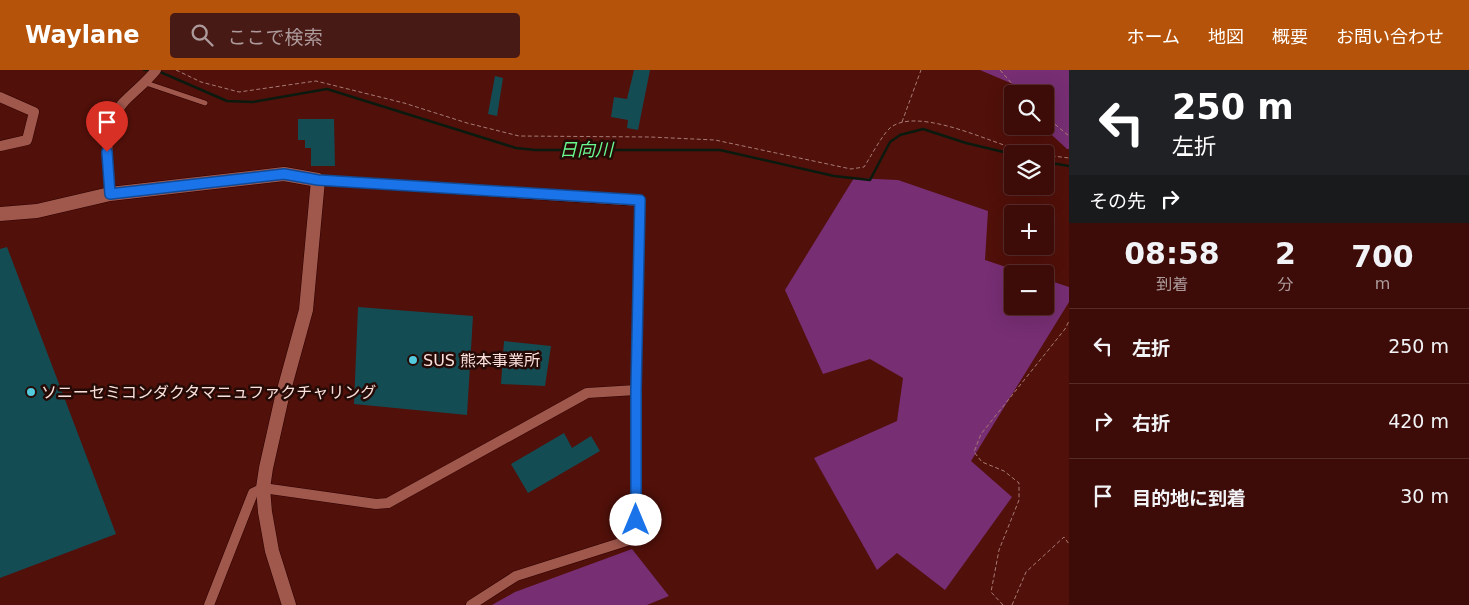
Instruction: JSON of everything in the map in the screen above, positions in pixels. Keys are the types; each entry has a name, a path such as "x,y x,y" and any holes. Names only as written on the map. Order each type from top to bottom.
{"street":[{"path":"110,194 107,152 112,120 122,104 146,83 156,70"},
{"path":"0,97 34,112 27,140 0,146"},
{"path":"0,214 37,211 110,194 284,174 318,180 640,200 636,390 636,538 516,576 471,605"},
{"path":"289,605 272,551 263,488 282,397 306,310 318,180"},
{"path":"209,605 253,493 263,488 376,504 388,503 587,393 636,390"}],"lane":[{"path":"146,83 205,103"}],"path":[{"path":"176,70 201,82 239,92 316,81 404,103 467,123 519,136 650,137 715,140 851,169 864,167 890,128 902,123 922,121 937,123 1004,145"},
{"path":"902,123 921,70"},
{"path":"1000,70 1013,85"},
{"path":"1054,124 1069,136"},
{"path":"1054,156 1069,158"},
{"path":"1003,605 991,592 999,550 1019,500 1018,483 1004,471 982,462 974,452 981,434 1069,321"},
{"path":"1012,605 1026,572 1064,537 1069,544"}],"shaded area":[{"path":"980,70 1069,70 1069,149 1052,135 1054,135 1054,85 1015,85"},
{"path":"854,178 898,180 988,211 985,260 1004,266 1004,315 1054,315 1054,282 1069,287 1069,302 971,461 1012,497 945,590 897,553 877,570 814,458 897,421 903,378 870,359 823,374 785,290"},
{"path":"632,549 669,596 647,605 492,605 515,592"}],"building":[{"path":"634,70 650,70 638,130 627,128 628,120 611,117 614,97 627,99"},
{"path":"495,76 503,78 497,116 488,114"},
{"path":"298,119 334,119 335,166 311,166 311,148 305,148 305,140 298,140"},
{"name":"ソニーセミコンダクタマニュファクチャリング","path":"7,247 116,534 0,578 0,249"},
{"name":"SUS 熊本事業所","path":"358,307 473,316 467,415 354,404"},
{"path":"504,341 551,346 545,386 501,384"},
{"path":"564,433 572,448 591,436 600,451 528,493 511,464"}],"waterway":[{"name":"日向川","path":"144,70 152,70"},
{"name":"日向川","path":"158,71 227,101 253,102 327,89 516,148 535,150 720,150 834,176 870,180 890,142 900,135 923,129 966,143 1004,152"},
{"name":"日向川","path":"1054,164 1069,166"}],"place":[{"name":"SUS 熊本事業所","path":"413,360"},
{"name":"ソニーセミコンダクタマニュファクチャリング","path":"31,392"}],"route":[{"path":"107,152 110,194 284,174 318,180 640,200 636,390 636,520"}]}
